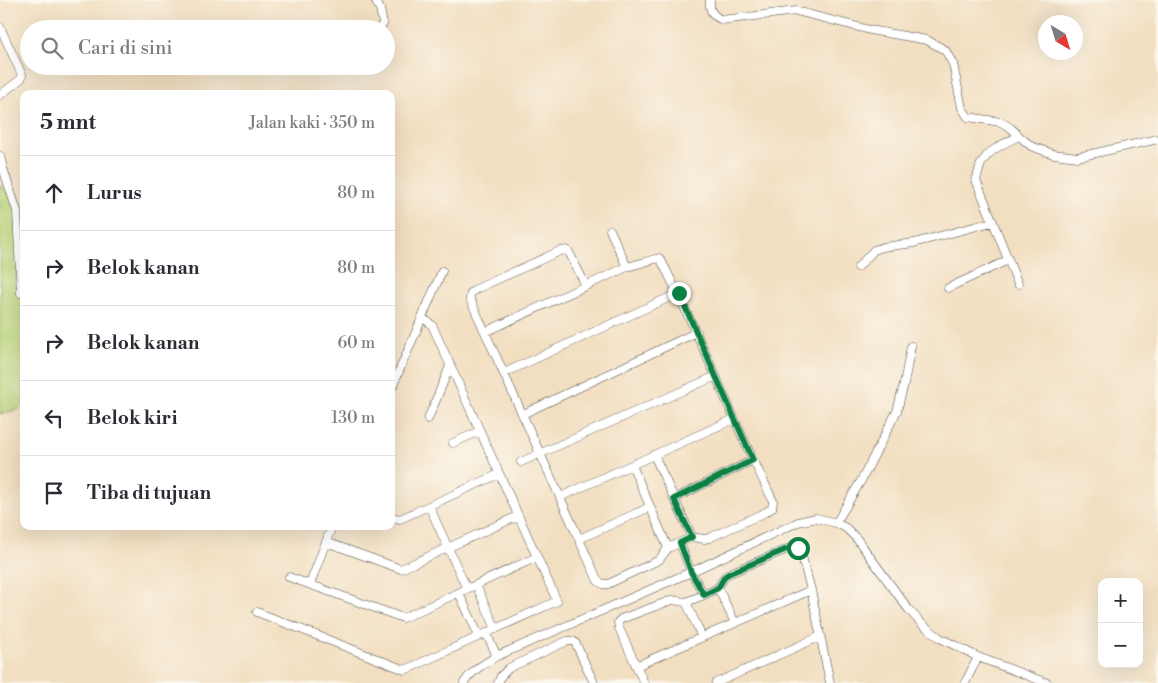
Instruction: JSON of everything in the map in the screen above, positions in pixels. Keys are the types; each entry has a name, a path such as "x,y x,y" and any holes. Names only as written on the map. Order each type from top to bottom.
{"street":[{"path":"375,0 380,9 382,20"},
{"path":"710,0 710,8 714,16 722,20 796,11 870,30 928,40 945,50 953,64 962,108 968,116 1001,122 1011,128 1031,146 1053,154 1078,157 1158,139"},
{"path":"0,27 20,71"},
{"path":"0,94 20,79 22,75"},
{"path":"1018,284 976,180 981,164 988,154 1019,136"},
{"path":"0,156 17,210 20,272"},
{"path":"858,267 874,250 914,243 992,222"},
{"path":"610,230 627,267"},
{"path":"485,332 586,286 627,267 658,258 662,260 697,332 734,419 773,501 772,508 704,540 692,537 668,548 659,560 608,584 598,581 470,299 471,293 476,289 566,250 570,254 586,286"},
{"path":"948,288 1008,260"},
{"path":"395,381 442,271"},
{"path":"504,373 679,293"},
{"path":"257,612 405,670 556,601 432,325 422,317"},
{"path":"523,414 697,332"},
{"path":"836,523 862,479 897,411 911,346"},
{"path":"428,419 450,366"},
{"path":"521,462 716,376"},
{"path":"560,497 734,419"},
{"path":"453,443 480,431"},
{"path":"654,455 692,537"},
{"path":"674,499 753,460"},
{"path":"632,465 668,548"},
{"path":"395,517 400,519 499,474"},
{"path":"430,506 467,589"},
{"path":"579,539 650,507"},
{"path":"326,542 402,569 518,516"},
{"path":"464,683 468,677 485,663 497,656 691,572 798,522 816,518 836,523 846,528 857,538 909,610 922,624 940,638 978,657 1047,683"},
{"path":"310,584 330,530"},
{"path":"680,543 691,572 704,595"},
{"path":"644,683 618,628 618,622 621,619 672,600 686,602 704,595 718,588 725,576 730,573 792,547 798,548 802,553 821,636 829,681 819,683"},
{"path":"289,577 403,618 537,557"},
{"path":"476,585 496,629"},
{"path":"718,588 735,623"},
{"path":"636,666 811,590"},
{"path":"459,593 482,635 497,656"},
{"path":"686,602 702,637"},
{"path":"716,683 821,636"},
{"path":"498,683 501,676 509,668 567,641 572,641 576,644 594,683"},
{"path":"965,683 978,657"}],"green space":[{"path":"0,185 20,201 18,250 20,253 20,408 0,414"}],"route":[{"path":"679,293 753,460 674,499 692,537 680,543 691,572 704,595 718,588 725,576 730,573 792,547 798,548"}]}
